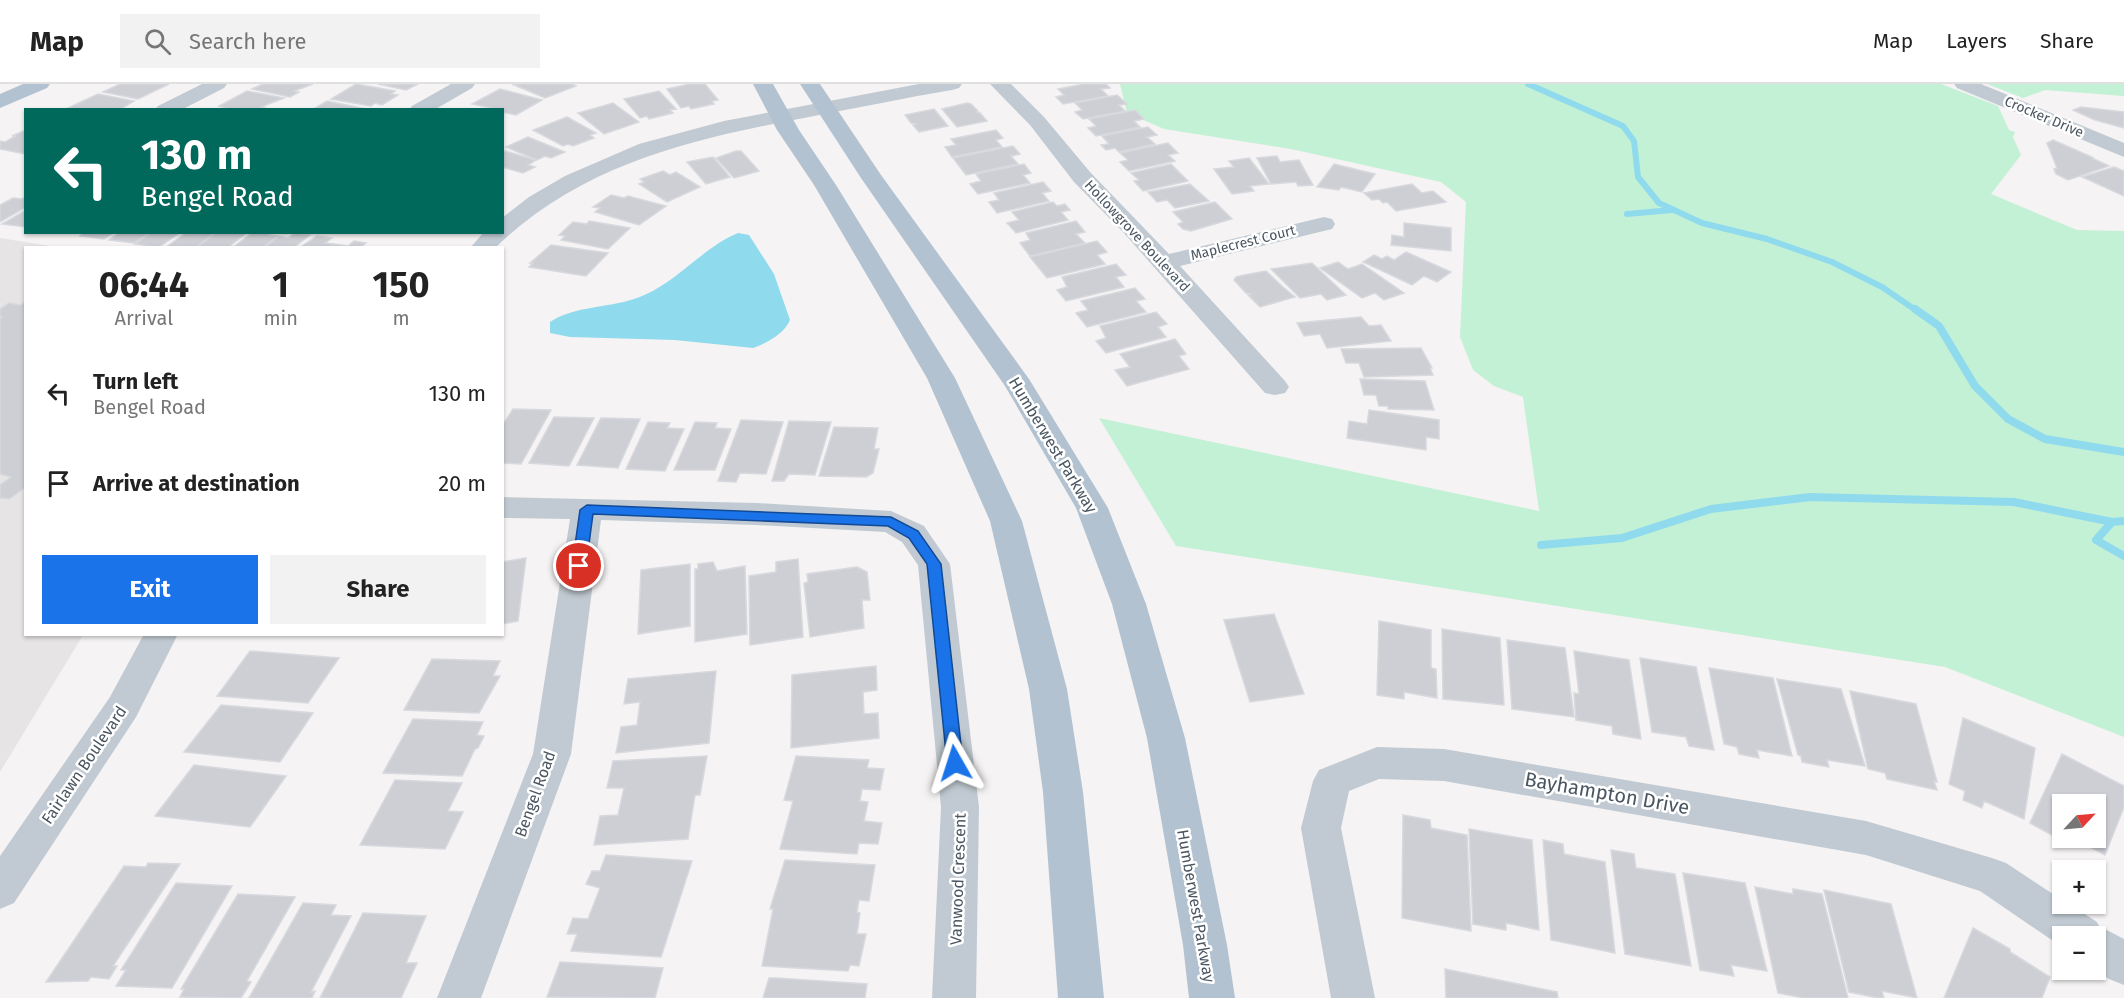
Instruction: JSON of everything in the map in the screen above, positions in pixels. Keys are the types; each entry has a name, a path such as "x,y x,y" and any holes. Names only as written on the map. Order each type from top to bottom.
{"main road":[{"path":"0,102 40,84"},
{"path":"763,84 780,116 941,378 1006,521 1050,700 1063,792 1081,998"},
{"name":"Humberwest Parkway","path":"810,84 1019,385 1092,508 1129,604 1166,738 1205,945 1212,998"}],"street":[{"path":"169,108 217,84"},
{"path":"423,108 465,84"},
{"path":"504,225 575,177 672,138 952,84"},
{"name":"Hollowgrove Boulevard","path":"1000,84 1037,121 1082,177 1275,387"},
{"name":"Crocker Drive","path":"1964,84 2124,151"},
{"name":"Maplecrest Court","path":"1163,263 1324,224"},
{"name":"Vanwood Crescent","path":"504,507 756,514 891,522 914,534 934,564 960,807 954,998"},
{"name":"Bengel Road","path":"459,998 552,754 587,510"},
{"name":"Fairlawn Boulevard","path":"0,890 123,707 160,636"},
{"name":"Bayhampton Drive","path":"1353,998 1321,828 1332,781 1377,763 1444,765 1866,838 1992,876 2067,926"},
{"path":"2106,952 2124,964"}],"shaded area":[{"path":"0,238 51,246 24,246 24,636 82,636 0,772"}],"green space":[{"path":"1120,84 1941,84 1998,106 2009,130 2015,132 2013,137 2021,155 1991,194 2077,230 2124,231 2124,737 1945,667 1176,546 1099,418 1539,511 1523,397 1494,386 1473,370 1460,337 1466,202 1441,182 1291,149 1164,129 1127,113"},
{"path":"1987,84 2124,84 2124,96 2045,90 2023,98"}],"water":[{"path":"738,233 749,235 774,274 790,320 784,330 769,341 753,348 675,340 570,337 550,333 550,322 559,317 580,310 624,302 649,293 712,248"}],"building":[{"path":"120,84 169,84 138,99 103,92"},
{"path":"263,84 313,84 294,91 299,92 290,97 252,89"},
{"path":"356,84 395,91 391,94 398,95 382,105 375,103 371,106 331,99"},
{"path":"378,84 418,84 406,90"},
{"path":"512,84 572,84 576,86 545,98"},
{"path":"690,84 705,84 718,100 712,101 714,104 691,109 689,106 681,108 667,89"},
{"path":"1084,84 1106,84 1110,88 1101,89 1108,96 1063,104 1056,97 1064,95 1058,89"},
{"path":"500,89 542,100 516,115 504,112 504,108 472,104"},
{"path":"247,91 284,98 261,107 265,108 219,106"},
{"path":"659,91 676,109 670,110 673,113 649,119 647,116 640,118 624,99"},
{"path":"98,94 134,101 122,108 68,108"},
{"path":"1117,95 1127,104 1119,105 1125,111 1083,119 1075,112 1082,110 1075,103"},
{"path":"327,101 361,108 315,108"},
{"path":"613,103 639,122 604,134 578,113"},
{"path":"971,104 978,111 976,112 987,121 957,127 942,109"},
{"path":"2081,107 2124,112 2124,128 2095,120 2073,110"},
{"path":"934,109 948,126 919,132 913,125 916,124 911,123 905,115"},
{"path":"1135,110 1144,119 1134,121 1140,127 1096,136 1088,128 1096,126 1089,119"},
{"path":"567,117 596,133 590,135 594,138 573,146 568,144 563,146 533,130"},
{"path":"1148,127 1157,135 1147,137 1155,144 1119,152 1115,148 1106,150 1101,145 1109,144 1102,136"},
{"path":"996,130 1003,138 996,140 1002,147 952,157 945,147 956,145 951,139"},
{"path":"24,131 24,154 0,149 0,141 5,142 16,136 12,136"},
{"path":"528,137 565,152 551,158 545,156 537,160 506,147"},
{"path":"2053,140 2109,166 2068,180 2056,174 2054,169 2057,168 2047,143"},
{"path":"1168,143 1178,153 1168,155 1175,161 1129,171 1120,162 1128,160 1120,153"},
{"path":"1013,146 1020,154 1011,156 1018,164 966,175 953,158"},
{"path":"741,151 759,171 734,178 716,158"},
{"path":"504,152 536,160 528,165 535,167 523,173 504,168"},
{"path":"1277,156 1280,162 1299,160 1313,185 1298,186 1296,182 1271,184 1257,158"},
{"path":"713,157 730,177 706,184 687,162"},
{"path":"1249,158 1269,184 1250,186 1254,191 1232,194 1214,169 1234,167 1229,161"},
{"path":"1024,164 1031,173 1023,175 1030,183 978,194 970,184 981,181 976,174"},
{"path":"1171,164 1188,181 1143,191 1134,181 1139,180 1131,173"},
{"path":"1334,164 1375,174 1362,192 1341,187 1339,190 1317,187"},
{"path":"2114,167 2124,171 2124,196 2082,177"},
{"path":"663,171 670,175 676,172 700,187 667,202 639,184 644,182 640,179"},
{"path":"1043,182 1051,191 1042,193 1049,201 997,213 989,202 999,200 994,193"},
{"path":"1190,184 1209,201 1175,208 1167,200 1157,202 1148,192"},
{"path":"1412,184 1422,193 1433,191 1446,202 1396,211 1387,202 1383,203 1379,199 1372,200 1364,193"},
{"path":"611,195 624,198 628,196 666,206 639,225 595,212 600,208 593,207"},
{"path":"13,198 24,198 24,208 0,222 0,205"},
{"path":"1053,202 1057,206 1065,204 1070,210 1061,212 1068,220 1016,233 1007,223 1019,220 1012,212"},
{"path":"1215,202 1232,219 1191,231 1183,229 1178,224 1183,222 1173,212"},
{"path":"24,211 24,227 2,224"},
{"path":"589,221 630,228 608,249 561,240 565,236 559,235 573,222 587,224"},
{"path":"1076,221 1085,232 1076,234 1085,243 1030,256 1020,243 1030,240 1026,233"},
{"path":"1404,223 1451,228 1451,251 1391,245 1392,235 1404,237"},
{"path":"82,234 112,234 104,239 80,236"},
{"path":"117,234 147,234 134,243 109,240"},
{"path":"149,234 178,234 160,246 135,244"},
{"path":"184,234 213,234 198,246 168,246"},
{"path":"214,234 245,234 230,246 199,246"},
{"path":"250,234 278,236 265,246 235,246"},
{"path":"294,234 310,235 296,246 266,246 279,236 288,238"},
{"path":"317,236 332,238 325,243 334,244 332,246 302,246"},
{"path":"354,241 366,243 362,246 348,246"},
{"path":"1097,241 1107,252 1097,255 1105,264 1047,278 1030,257"},
{"path":"551,245 608,253 586,276 529,267 533,263 530,263"},
{"path":"1406,252 1451,272 1437,282 1424,276 1412,285 1363,262 1374,255 1382,259 1387,256 1394,260"},
{"path":"1338,262 1348,269 1362,264 1404,293 1384,300 1375,293 1362,298 1320,268"},
{"path":"1312,263 1346,295 1327,300 1321,294 1300,298 1271,269"},
{"path":"1116,264 1126,275 1116,277 1124,287 1066,301 1057,290 1067,287 1062,277"},
{"path":"1266,271 1295,297 1260,307 1248,295 1251,294 1246,293 1234,280 1236,277"},
{"path":"1135,288 1145,299 1136,301 1146,312 1087,327 1076,313 1088,310 1081,301"},
{"path":"9,303 20,305 24,303 24,488 9,499 0,498 0,485 11,477 0,474 0,319 2,317 0,317 0,309"},
{"path":"1156,312 1167,324 1158,327 1166,337 1106,353 1096,341 1106,338 1100,326"},
{"path":"1361,317 1369,326 1381,325 1391,341 1327,348 1320,334 1304,336 1297,323"},
{"path":"1175,339 1186,354 1179,356 1189,369 1127,386 1115,370 1130,367 1120,354"},
{"path":"1421,348 1432,368 1430,368 1433,375 1364,377 1359,363 1346,363 1341,349"},
{"path":"1360,379 1425,381 1434,410 1388,409 1388,406 1379,406 1376,395 1364,395"},
{"path":"513,409 551,410 521,464 504,463 504,423"},
{"path":"1369,410 1439,420 1439,439 1426,437 1426,450 1347,438 1349,421 1367,424"},
{"path":"554,417 594,418 569,466 529,463"},
{"path":"601,418 640,419 618,468 577,465"},
{"path":"741,420 783,422 766,474 740,473 736,482 718,481"},
{"path":"789,421 831,422 815,475 789,474 784,481 772,481"},
{"path":"648,422 670,423 667,428 684,429 665,471 626,469"},
{"path":"695,422 717,423 715,428 731,429 715,470 674,470"},
{"path":"834,427 878,428 874,449 879,449 873,473 866,477 819,476"},
{"path":"526,558 518,621 504,624 504,562"},
{"path":"798,559 803,637 750,645 749,576 776,572 776,562"},
{"path":"713,562 717,571 745,566 747,634 695,642 695,569 698,569 698,564"},
{"path":"690,564 690,626 638,634 641,570"},
{"path":"857,567 867,572 870,600 862,600 864,628 810,637 804,583 808,582 807,574"},
{"path":"1274,614 1304,694 1250,702 1224,620"},
{"path":"1379,621 1431,630 1431,668 1436,669 1437,698 1404,692 1404,699 1377,695"},
{"path":"1442,629 1500,638 1504,705 1443,699"},
{"path":"1507,640 1565,648 1574,717 1512,709"},
{"path":"250,651 339,658 308,703 217,696"},
{"path":"1574,651 1629,660 1641,739 1613,734 1612,726 1576,720 1574,693 1579,694"},
{"path":"1640,658 1696,667 1714,750 1689,746 1686,737 1652,732"},
{"path":"432,659 500,661 493,676 500,676 479,713 404,710"},
{"path":"876,666 877,690 863,692 864,714 878,713 879,738 791,748 792,675"},
{"path":"1709,668 1773,678 1792,756 1757,750 1759,758 1739,754 1737,747 1724,744"},
{"path":"716,671 709,743 616,753 621,727 637,725 640,702 624,704 628,679"},
{"path":"1777,679 1841,689 1865,766 1827,760 1829,767 1802,762 1801,756 1798,755"},
{"path":"1850,691 1916,704 1937,782 1934,781 1937,790 1887,779 1885,773 1868,769"},
{"path":"221,705 313,713 280,762 184,752"},
{"path":"1963,718 2035,748 2024,819 1984,801 1982,808 1963,800 1965,791 1949,784"},
{"path":"413,719 483,722 477,735 484,736 462,776 383,773"},
{"path":"2062,754 2124,786 2124,807 2105,855 2092,848 2106,848 2106,794 2052,794 2052,835 2030,823"},
{"path":"707,756 700,795 695,795 688,839 594,845 600,816 618,815 624,788 607,788 613,761"},
{"path":"796,756 869,760 867,768 884,769 880,790 862,789 860,801 868,802 864,821 882,823 878,844 859,843 857,854 780,849 793,801 784,800"},
{"path":"194,765 286,776 250,827 155,816"},
{"path":"395,780 462,783 448,811 463,812 445,849 360,845"},
{"path":"1403,815 1430,820 1431,828 1467,835 1471,931 1402,918"},
{"path":"1469,829 1532,840 1539,930 1506,923 1506,930 1473,924"},
{"path":"1543,840 1563,844 1564,854 1605,862 1615,953 1551,940"},
{"path":"1611,850 1634,854 1636,868 1675,874 1691,966 1625,954"},
{"path":"606,855 692,861 661,957 571,951 577,934 567,934 573,918 588,919 600,888 586,884 592,871 600,871"},
{"path":"785,860 875,865 869,901 859,900 857,912 860,913 857,934 866,934 859,966 850,965 848,971 762,966 773,909 770,909"},
{"path":"148,863 180,864 113,966 117,966 109,979 91,977 88,981 46,982 124,866 146,867"},
{"path":"1683,873 1745,883 1767,971 1731,965 1734,976 1700,970"},
{"path":"176,883 232,886 172,988 116,986 126,970 121,970"},
{"path":"1755,887 1793,894 1793,889 1822,894 1848,998 1804,998 1778,993"},
{"path":"1824,890 1891,904 1917,998 1882,991 1884,998 1849,992"},
{"path":"238,894 295,897 247,981 251,982 241,998 180,997 184,989 181,989"},
{"path":"303,903 336,905 331,915 351,916 311,992 315,991 312,998 249,998"},
{"path":"363,913 426,916 406,963 417,963 401,998 320,998"},
{"path":"1973,928 2010,949 2010,952 2050,977 2042,998 1944,998"},
{"path":"560,962 663,968 655,998 547,997"},
{"path":"1445,969 1557,992 1558,998 1446,998"},
{"path":"769,978 867,984 865,998 763,998"}],"waterway":[{"path":"1528,84 1623,126 1634,141 1638,177 1659,203 1702,223 1767,239 1832,262 1882,287 1917,311"},
{"path":"1627,214 1672,210"},
{"path":"1915,309 1939,326 1975,386 2008,419 2045,439 2124,452"},
{"path":"1541,545 1622,538 1711,509 1810,497 2014,502 2112,522"},
{"path":"2112,522 2124,521"},
{"path":"2112,522 2096,540 2124,556"}],"route":[{"path":"579,566 587,510 756,514 891,522 914,534 934,564 955,763"}]}
